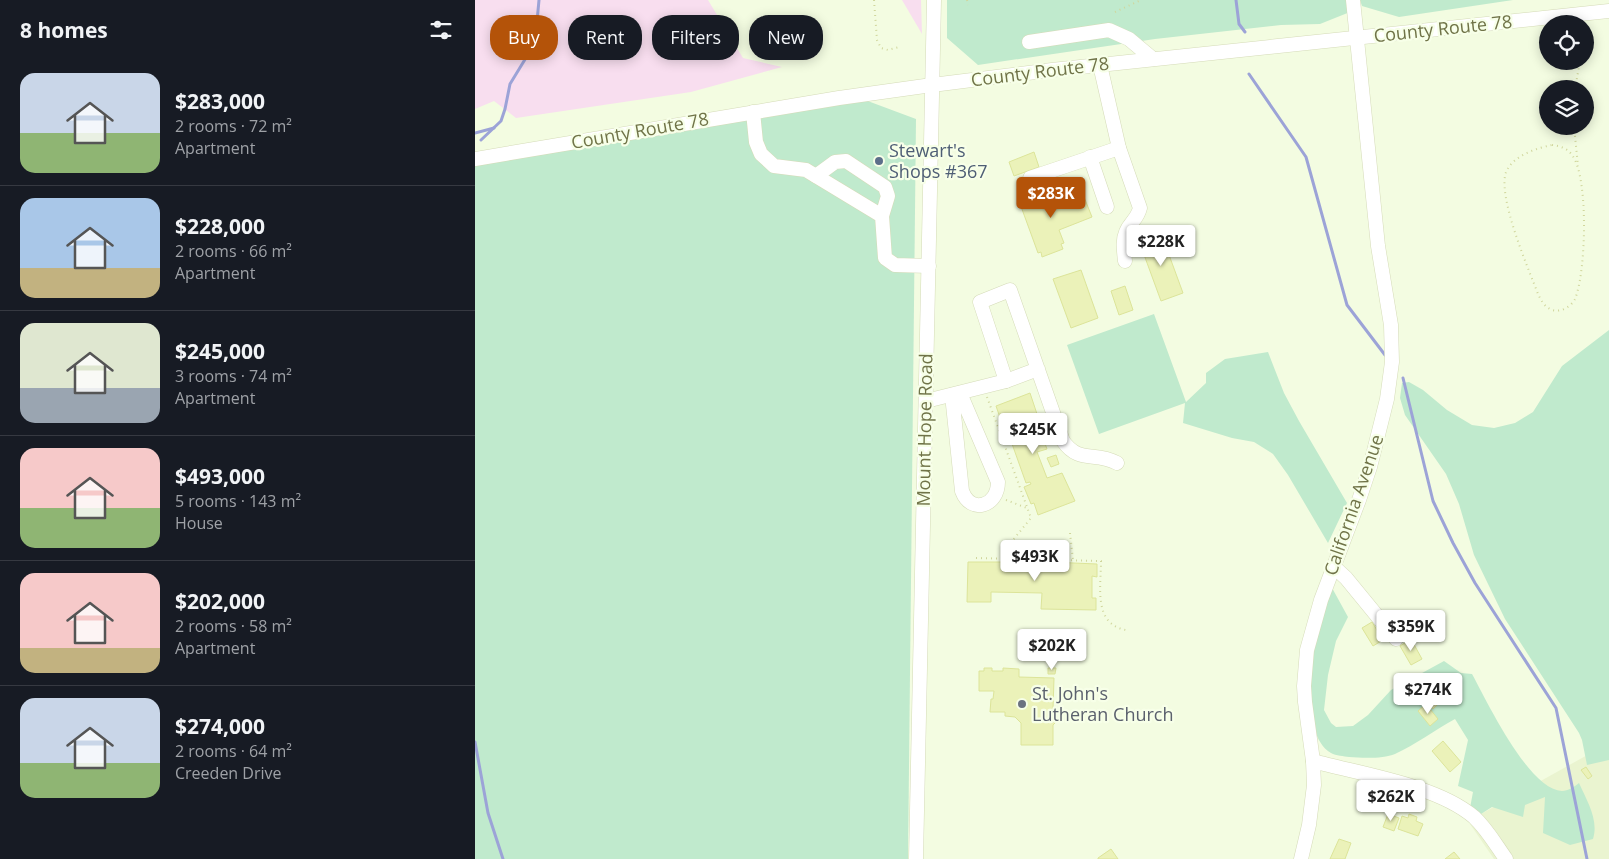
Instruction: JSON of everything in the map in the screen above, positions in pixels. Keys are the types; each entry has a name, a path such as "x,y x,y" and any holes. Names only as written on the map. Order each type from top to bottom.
{"street":[{"name":"Mount Hope Road","path":"916,859 934,0"},
{"name":"California Avenue","path":"1301,859 1312,808 1314,785 1313,761 1305,702 1305,670 1311,633 1333,566 1370,467 1387,399 1392,362 1391,325 1378,246 1353,0"},
{"name":"County Route 78","path":"475,159 753,112 932,85 1153,59 1609,11"},
{"path":"1029,42 1109,30 1129,39 1153,59"},
{"path":"1100,65 1119,148 1140,208 1138,216 1126,231 1123,241 1125,261"},
{"path":"753,112 756,142 761,154 774,166 806,170 882,216"},
{"path":"1030,178 1119,148"},
{"path":"1090,158 1107,207"},
{"path":"816,176 835,162 847,161 885,188 888,196 882,216 885,258 895,265 929,266"},
{"path":"1006,381 980,302 1010,290 1063,441 1068,449 1080,456 1105,458 1117,463"},
{"path":"926,401 1006,381 1037,369"},
{"path":"956,394 999,482 995,496 988,503 979,505 972,503 964,497 961,487 956,394"},
{"path":"1333,566 1346,578 1396,639"},
{"path":"1313,761 1417,788 1448,800 1475,818 1484,827 1507,859"}],"path":[{"path":"874,0 877,40 881,48 888,50 899,47"},
{"path":"967,0 967,5"},
{"path":"1115,12 1141,0"},
{"path":"1575,135 1584,210 1584,250 1581,274 1573,302 1566,308 1554,311 1545,306 1538,294 1511,221 1506,197 1505,175 1511,164 1525,154 1538,148 1552,145 1567,150 1572,155 1578,169"},
{"path":"983,386 1031,518 1013,540 1003,558"},
{"path":"995,496 1027,508"},
{"path":"1071,533 1073,560"},
{"path":"976,558 1101,561 1101,606 1103,614 1112,626 1126,630"}],"shaded area":[{"path":"475,0 708,0 717,15 652,15 652,60 739,60 739,51 743,58 782,67 691,92 516,118 494,101 475,109"},
{"path":"902,0 921,0 922,34"},
{"path":"947,0 1347,0 1350,12 1320,24 1281,25 1155,39 978,65 947,38"},
{"path":"1360,0 1513,0 1399,17 1362,6"},
{"path":"865,100 916,119 908,859 475,859 475,159"},
{"path":"1154,314 1186,402 1206,383 1206,373 1225,359 1268,352 1284,393 1347,503 1328,543 1288,475 1273,454 1254,442 1232,438 1183,423 1185,403 1099,434 1067,345"},
{"path":"1609,330 1609,760 1587,765 1579,733 1505,619 1474,555 1459,504 1446,474 1405,415 1400,398 1402,383 1409,382 1423,390 1447,410 1472,425 1494,428 1515,423 1533,412 1562,366"},
{"path":"1331,586 1348,617 1336,641 1328,675 1324,710 1331,723 1336,727 1353,726 1368,715 1391,690 1444,661 1461,673 1472,674 1510,742 1536,776 1549,787 1562,791 1579,783 1593,818 1593,839 1570,845 1543,833 1545,797 1525,805 1523,817 1492,807 1481,814 1470,808 1473,792 1458,786 1468,740 1455,719 1403,750 1385,757 1360,758 1338,755 1331,753 1322,745 1312,718 1310,684 1318,627"},
{"path":"1609,743 1609,859 1494,859 1470,824 1481,814"}],"building":[{"path":"1034,152 1039,167 1014,176 1009,162"},
{"path":"1044,187 1049,201 1059,198 1062,206 1084,197 1092,217 1059,230 1064,243 1061,244 1063,249 1042,257 1041,252 1038,253 1019,201 1022,200 1020,195"},
{"path":"1161,233 1183,293 1161,301 1139,241"},
{"path":"1081,270 1098,318 1071,328 1053,279"},
{"path":"1125,286 1133,310 1119,315 1111,291"},
{"path":"1030,393 1037,414 1034,415 1047,449 1037,452 1047,478 1062,473 1075,501 1038,515 1034,503 1031,504 1024,487 1031,484 1030,482 1026,483 1006,427 1009,426 1008,424 1003,426 996,406"},
{"path":"1056,455 1059,464 1051,467 1047,458"},
{"path":"1003,560 1097,564 1097,577 1092,576 1092,598 1096,598 1096,610 1041,609 1042,593 991,592 991,602 967,602 968,562 1003,562"},
{"path":"1372,622 1383,640 1373,646 1362,628"},
{"path":"1411,639 1422,659 1411,665 1400,646"},
{"name":"St. John's Lutheran Church","path":"984,668 992,668 992,671 1003,671 1003,668 1019,669 1019,677 1054,678 1053,709 1061,717 1053,725 1053,745 1021,745 1021,723 1015,717 1005,716 1005,712 990,712 994,691 979,691 979,671 984,671"},
{"path":"1048,668 1056,668 1055,674 1048,674"},
{"path":"1416,678 1421,686 1417,688 1412,680"},
{"path":"1434,700 1438,704 1433,709 1429,704"},
{"path":"1426,704 1438,719 1430,726 1418,711"},
{"path":"1443,741 1461,762 1450,772 1432,751"},
{"path":"1586,767 1592,776 1588,779 1581,770"},
{"path":"1388,814 1399,818 1394,831 1383,827"},
{"path":"1409,814 1417,817 1416,821 1423,824 1418,836 1398,829 1402,816 1408,818"},
{"path":"1339,839 1351,843 1345,859 1330,859"},
{"path":"1111,849 1118,859 1098,859 1098,858"},
{"path":"1454,852 1460,859 1445,859"}],"waterway":[{"path":"481,140 501,121 510,84 535,43 539,0"},
{"path":"1236,0 1239,24 1245,32"},
{"path":"1249,74 1306,157 1347,305 1385,355"},
{"path":"475,133 494,128"},
{"path":"1403,378 1433,501 1475,583 1556,708 1587,859"},
{"path":"475,742 488,813 503,859"}],"place":[{"name":"Stewart's Shops #367","path":"879,161"},
{"name":"St. John's Lutheran Church","path":"1022,704"}]}
